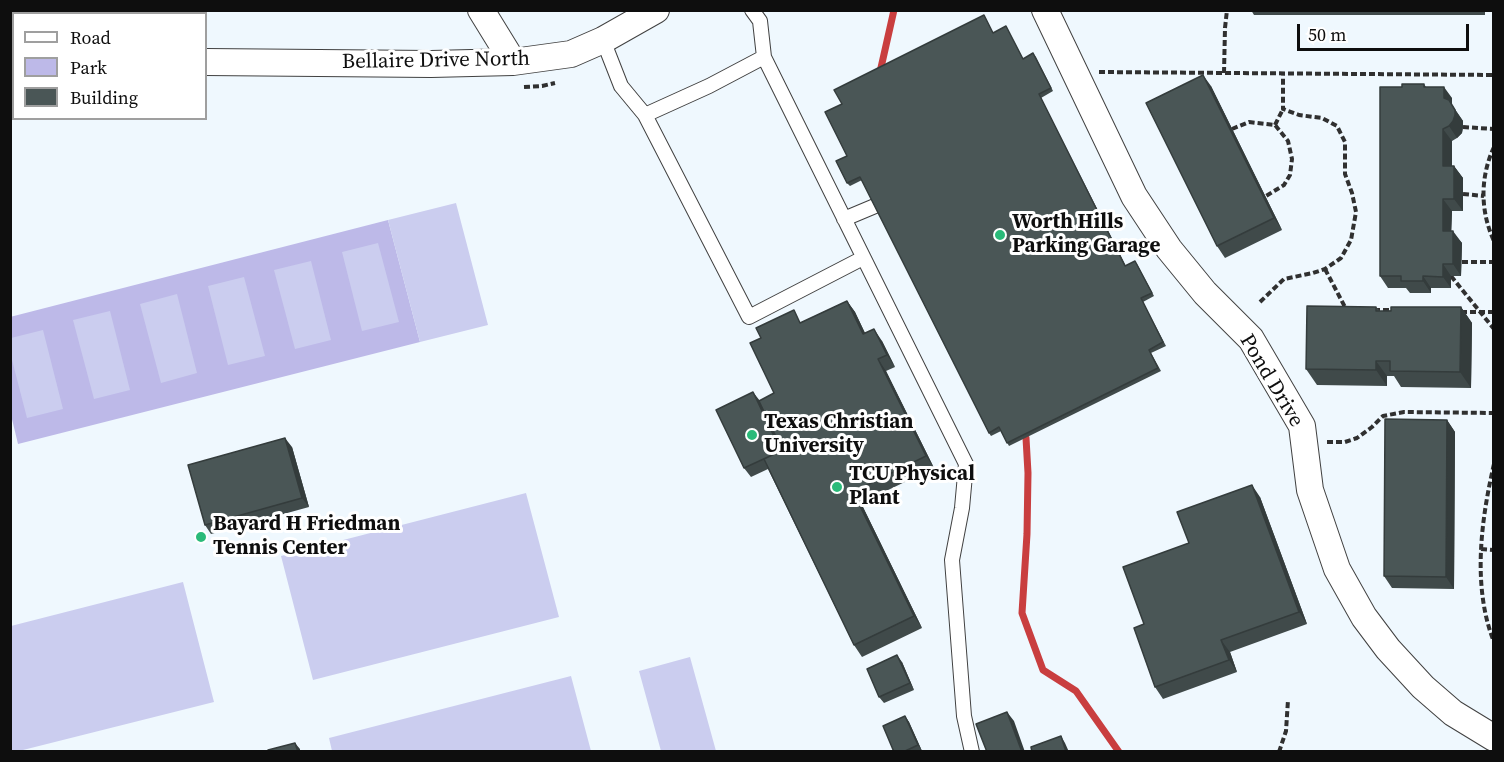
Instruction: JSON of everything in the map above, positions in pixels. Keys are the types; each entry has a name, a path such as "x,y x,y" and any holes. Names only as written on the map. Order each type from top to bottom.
{"street":[{"path":"481,10 513,62"},
{"name":"Bellaire Drive North","path":"207,62 431,64 513,62 571,54 603,40 656,10"},
{"name":"Pond Drive","path":"1045,10 1134,196 1169,249 1205,292 1251,339 1302,426 1310,490 1337,569 1364,617 1388,649 1423,687 1453,713 1494,738"}],"lane":[{"path":"752,10 760,21 764,57 966,464 962,508 952,560 964,716 972,752"},
{"path":"603,40 621,86 645,115 748,317 863,258"},
{"path":"645,115 709,86 764,57"},
{"path":"844,219 875,206"}],"path":[{"path":"1224,73 1227,10"},
{"path":"1075,72 1494,75"},
{"path":"1275,125 1283,109 1283,74"},
{"path":"1260,302 1284,279 1325,269 1341,258 1351,240 1356,212 1345,174 1345,142 1337,126 1322,118 1299,116 1283,109"},
{"path":"1232,129 1249,122 1275,125 1288,141 1292,159 1290,175 1284,184 1266,196"},
{"path":"1463,126 1494,129"},
{"path":"1494,147 1486,164 1484,178 1485,218 1494,242"},
{"path":"1462,194 1484,196"},
{"path":"1462,262 1494,262"},
{"path":"1325,269 1347,310"},
{"path":"1451,276 1494,329"},
{"path":"1369,310 1402,311"},
{"path":"1458,312 1494,312"},
{"path":"1324,442 1346,442 1357,438 1383,416 1404,412 1494,412"},
{"path":"1494,464 1483,517 1481,549 1484,607 1494,642"},
{"path":"1481,549 1494,549"},
{"path":"1279,752 1286,730 1288,700"}],"green space":[{"path":"388,220 420,342 18,444 11,415 10,317"}],"shaded area":[{"path":"456,203 488,325 420,342 388,220"},
{"path":"378,243 399,322 362,331 342,252"},
{"path":"311,261 331,340 295,349 274,270"},
{"path":"244,277 265,356 228,365 208,286"},
{"path":"177,294 197,373 161,383 140,304"},
{"path":"110,311 130,390 94,399 73,320"},
{"path":"43,330 63,409 27,418 11,356 11,338"},
{"path":"526,493 559,617 313,680 281,556"},
{"path":"183,582 214,702 19,751 11,751 11,626"},
{"path":"690,657 716,751 661,751 639,671"},
{"path":"571,676 591,751 332,751 329,738"}],"building":[{"name":"Worth Hills Parking Garage","path":"984,15 993,33 1006,26 1023,59 1033,53 1051,88 1039,94 1125,266 1135,261 1152,293 1141,298 1163,342 1149,350 1158,368 1007,443 999,427 989,433 860,177 847,183 836,161 847,156 825,112 842,104 834,90"},
{"path":"1203,75 1274,218 1217,246 1146,103"},
{"path":"1402,84 1444,87 1444,98 1449,100 1455,110 1453,121 1443,129 1443,166 1454,166 1454,199 1443,199 1443,231 1453,231 1453,264 1443,264 1443,277 1423,276 1423,281 1401,281 1401,276 1380,276 1380,87 1402,87"},
{"name":"TCU Physical Plant","path":"847,301 863,334 874,329 887,355 878,359 926,456 853,492 914,616 854,645 764,459 801,441 799,436 780,445 759,401 774,393 750,343 761,338 756,328 794,310 800,323"},
{"path":"1307,306 1376,307 1376,311 1391,311 1391,307 1461,307 1460,372 1390,371 1390,361 1376,361 1376,370 1306,369"},
{"path":"753,392 781,451 744,468 716,410"},
{"path":"1385,419 1447,420 1446,577 1384,576"},
{"path":"285,438 302,498 205,525 188,465"},
{"path":"1252,485 1299,612 1221,640 1229,660 1155,687 1134,628 1144,624 1123,567 1189,543 1177,512"},
{"path":"897,655 910,683 879,697 867,669"},
{"path":"1007,712 1022,752 987,752 976,724"},
{"path":"905,716 918,745 903,752 894,752 883,726"},
{"path":"1061,736 1066,752 1032,752 1031,747"},
{"path":"295,743 298,752 268,752 268,750"}],"waterway":[{"path":"881,74 894,10"},
{"path":"1023,431 1026,438 1028,473 1022,613 1043,670 1076,691 1119,752"}],"place":[{"name":"Worth Hills Parking Garage","path":"1000,235"},
{"name":"Texas Christian University","path":"752,435"},
{"name":"TCU Physical Plant","path":"837,487"},
{"name":"Bayard H Friedman Tennis Center","path":"201,537"}]}
